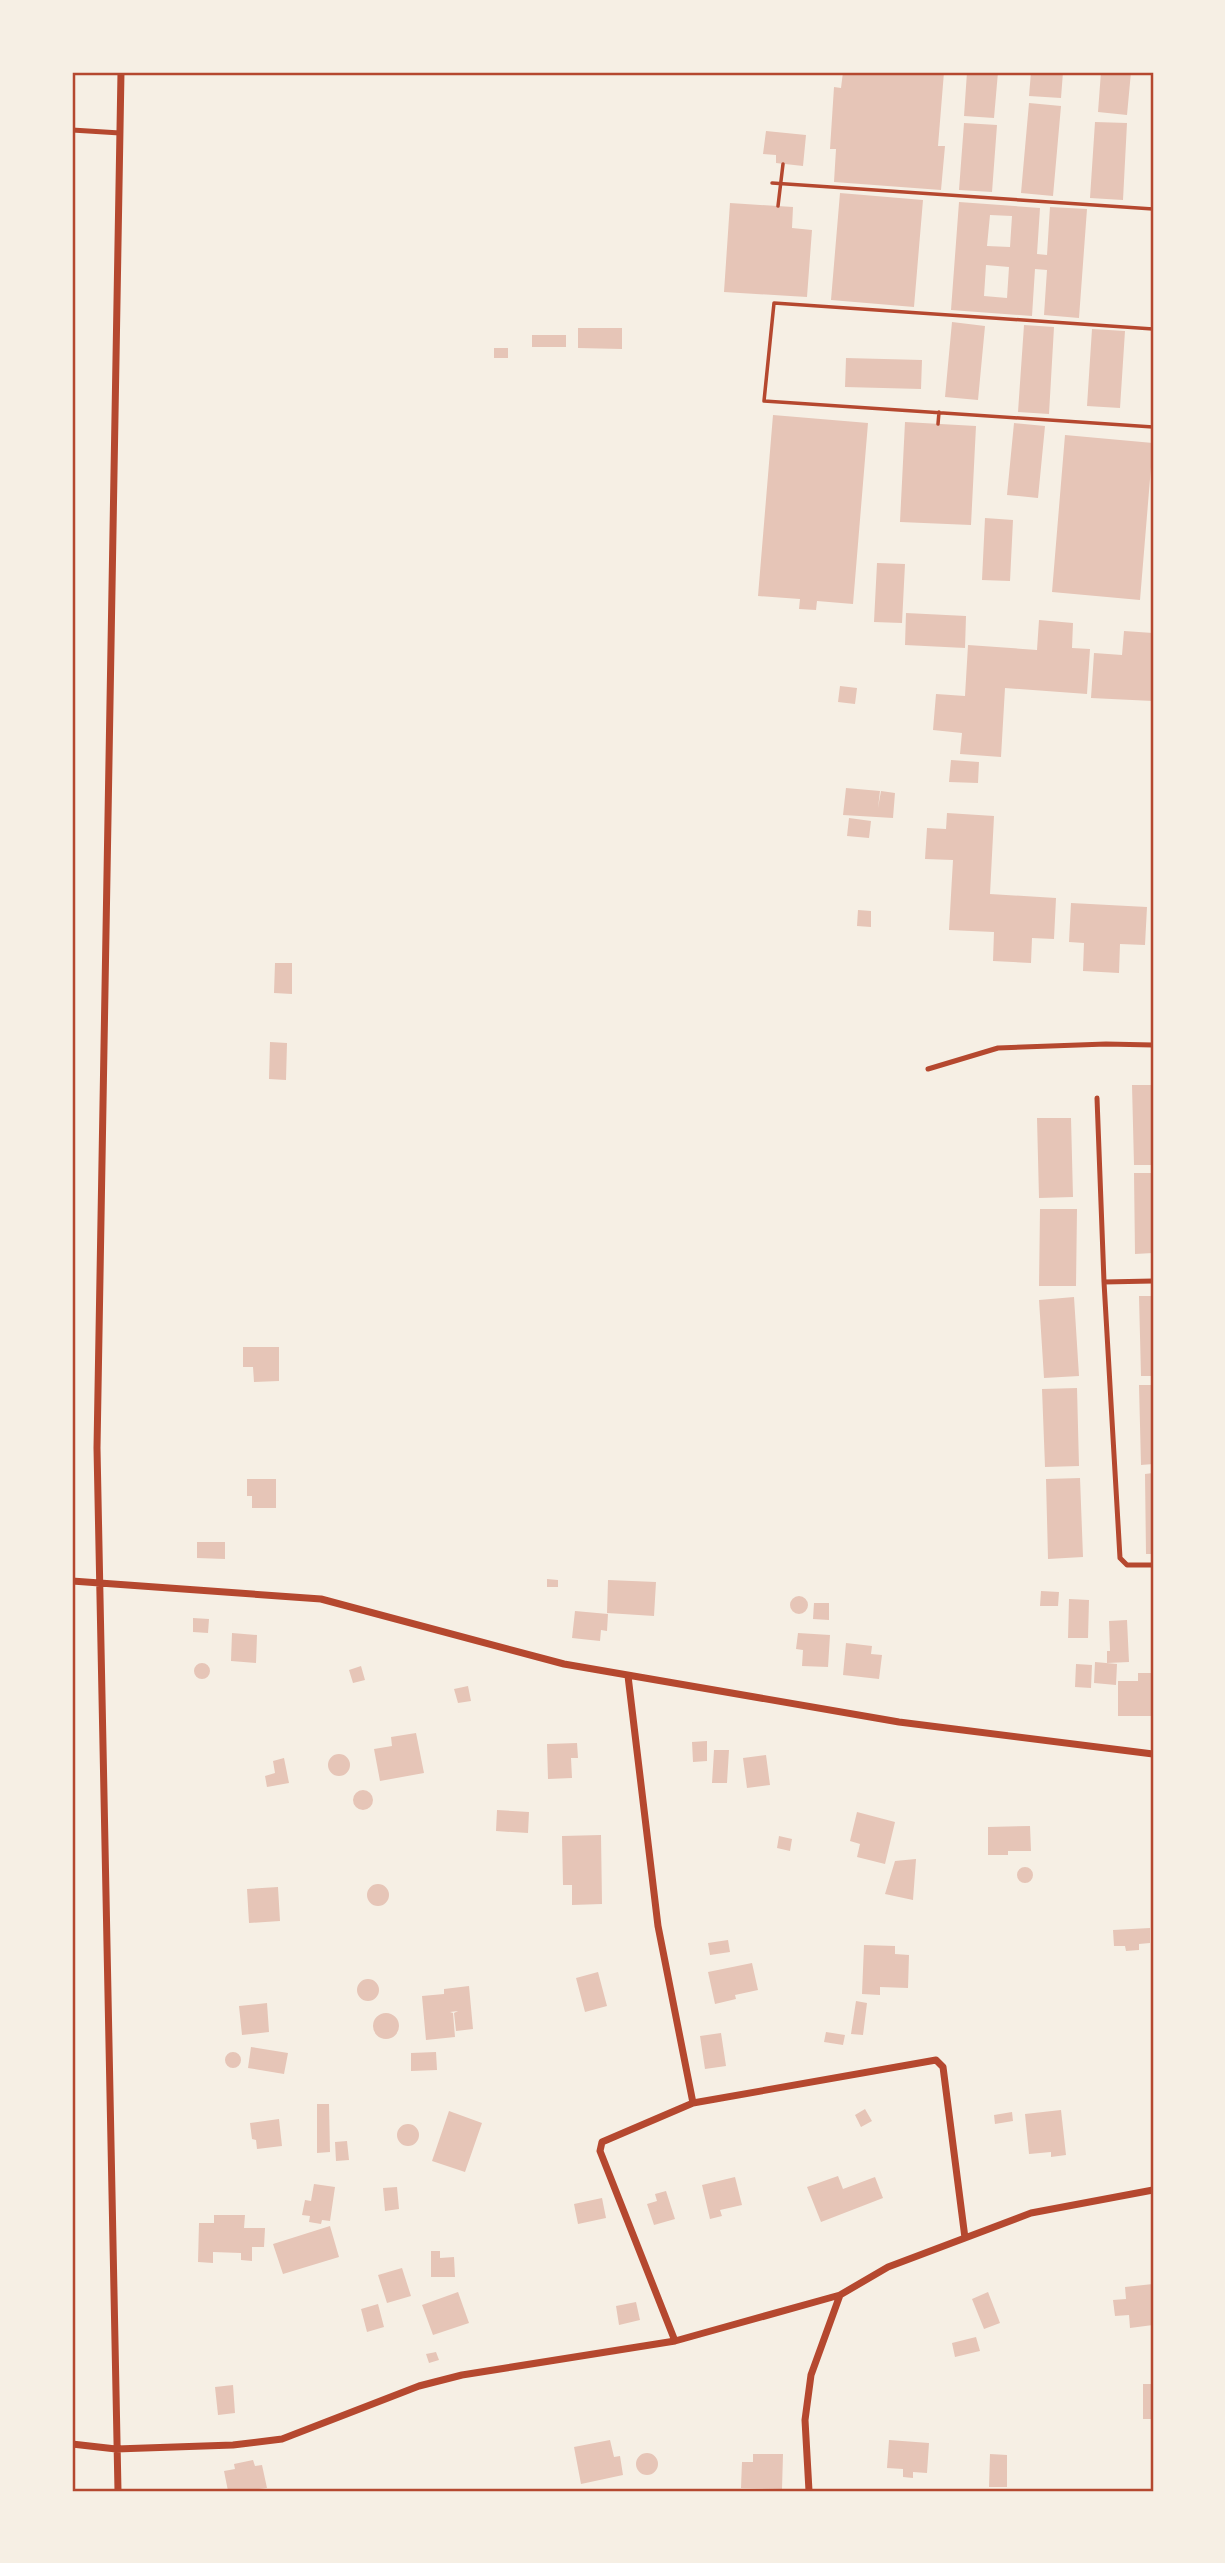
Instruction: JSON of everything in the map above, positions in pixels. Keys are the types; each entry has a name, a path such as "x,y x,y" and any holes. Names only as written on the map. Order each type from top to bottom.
{"street":[{"path":"118,2491 98,1393 121,72"},
{"path":"72,1581 321,1599 504,1650 628,1676 899,1722 1153,1754"},
{"path":"628,1676 658,1926 693,2103"},
{"path":"675,2341 600,2151 600,2145 693,2103 936,2060 941,2062 965,2238"},
{"path":"72,2444 116,2449 233,2445 282,2439 419,2386 451,2377 675,2341 840,2295 888,2267 1031,2213 1153,2190"},
{"path":"808,2491 805,2420 811,2375 840,2295"}],"lane":[{"path":"72,130 120,133"},
{"path":"928,1069 998,1048 1153,1045"},
{"path":"1097,1098 1104,1282 1120,1558 1128,1565 1153,1565"},
{"path":"1104,1282 1153,1281"}],"path":[{"path":"778,206 783,164"},
{"path":"772,183 1153,209"},
{"path":"1153,329 774,303 764,401 1153,427"},
{"path":"938,424 939,412"}],"building":[{"path":"843,72 944,72 938,146 945,146 941,190 834,182 836,149 830,149 834,87 841,88"},
{"path":"967,72 998,72 994,118 964,116"},
{"path":"1031,72 1063,72 1061,98 1029,96"},
{"path":"1101,72 1131,72 1127,115 1098,112"},
{"path":"1029,103 1061,106 1053,196 1021,193"},
{"path":"1095,122 1127,123 1123,200 1090,198"},
{"path":"964,123 997,125 992,192 959,190"},
{"path":"766,131 806,135 803,166 776,163 776,155 763,154"},
{"path":"840,193 923,200 914,307 831,300"},
{"path":"959,202 1040,208 1037,254 1047,255 1050,207 1087,209 1079,318 1044,315 1047,270 1035,269 1032,316 951,310","holes":["990,215 1012,216 1010,247 987,246","986,265 1009,267 1007,298 984,296"]},
{"path":"730,203 793,207 792,228 812,230 807,297 724,292"},
{"path":"952,322 985,326 978,400 945,397"},
{"path":"1024,325 1054,327 1049,414 1018,412"},
{"path":"578,328 622,328 622,349 578,348"},
{"path":"1092,329 1125,331 1120,408 1087,406"},
{"path":"532,335 566,335 566,347 532,347"},
{"path":"494,348 508,348 508,358 494,358"},
{"path":"846,358 922,360 921,389 845,387"},
{"path":"773,415 868,423 853,604 817,601 816,610 799,609 800,599 758,596"},
{"path":"905,422 976,426 971,525 900,522"},
{"path":"1014,423 1045,426 1038,498 1007,495"},
{"path":"1065,435 1153,443 1140,600 1052,592"},
{"path":"985,518 1013,520 1010,581 982,580"},
{"path":"877,563 905,564 902,623 874,622"},
{"path":"906,613 966,616 965,648 905,645"},
{"path":"1039,620 1073,623 1072,648 1090,649 1087,694 1005,688 1001,757 960,754 962,733 933,730 936,694 965,696 968,645 1037,650"},
{"path":"1124,631 1153,633 1153,701 1091,698 1094,653 1122,655"},
{"path":"840,686 857,688 855,704 838,702"},
{"path":"951,760 979,762 978,783 949,782"},
{"path":"846,788 880,791 878,808 881,791 895,793 893,818 843,815"},
{"path":"947,813 994,816 990,894 1056,898 1054,939 1032,938 1031,963 993,961 994,932 949,930 953,860 925,859 927,828 946,829"},
{"path":"849,818 871,821 869,838 847,836"},
{"path":"1071,903 1147,907 1145,945 1120,944 1119,973 1083,971 1084,943 1069,942"},
{"path":"858,910 871,911 871,927 857,926"},
{"path":"275,963 292,963 292,994 274,993"},
{"path":"270,1042 287,1043 286,1080 269,1079"},
{"path":"1132,1085 1153,1085 1153,1165 1134,1165"},
{"path":"1037,1118 1071,1118 1073,1197 1039,1198"},
{"path":"1134,1173 1153,1173 1153,1253 1135,1254"},
{"path":"1040,1209 1077,1209 1076,1286 1039,1286"},
{"path":"1139,1296 1153,1296 1153,1376 1141,1376"},
{"path":"1074,1297 1079,1376 1044,1378 1039,1300"},
{"path":"243,1347 279,1347 279,1381 254,1382 253,1367 243,1367"},
{"path":"1139,1385 1153,1385 1153,1464 1141,1465"},
{"path":"1077,1388 1079,1466 1045,1467 1042,1389"},
{"path":"1153,1473 1153,1554 1146,1554 1145,1474"},
{"path":"1080,1478 1083,1557 1048,1559 1046,1479"},
{"path":"247,1479 276,1479 276,1508 252,1508 252,1496 247,1496"},
{"path":"197,1542 225,1542 225,1559 197,1558"},
{"path":"547,1579 558,1580 558,1587 547,1587"},
{"path":"608,1580 656,1582 654,1616 607,1613"},
{"path":"1041,1591 1059,1592 1058,1606 1040,1606"},
{"path":"795,1596 803,1596 808,1605 806,1612 795,1614 790,1609 790,1601"},
{"path":"1069,1599 1089,1600 1088,1638 1068,1638"},
{"path":"814,1603 829,1603 829,1620 813,1619"},
{"path":"575,1611 608,1614 607,1631 601,1630 600,1641 572,1638"},
{"path":"193,1618 209,1619 208,1633 193,1632"},
{"path":"1127,1620 1129,1662 1107,1663 1107,1651 1110,1651 1109,1621"},
{"path":"232,1633 257,1635 256,1663 231,1661"},
{"path":"798,1633 830,1635 828,1667 802,1666 803,1650 796,1649"},
{"path":"846,1643 872,1646 871,1654 882,1655 879,1679 843,1675"},
{"path":"1095,1662 1117,1664 1116,1685 1094,1683"},
{"path":"202,1663 208,1665 208,1677 202,1679 196,1677 194,1671 196,1665"},
{"path":"1076,1664 1092,1665 1091,1688 1075,1687"},
{"path":"361,1666 365,1680 353,1683 349,1670"},
{"path":"1138,1673 1153,1673 1153,1716 1118,1716 1118,1681 1138,1681"},
{"path":"468,1686 471,1701 458,1703 454,1689"},
{"path":"416,1733 424,1773 380,1781 374,1749 392,1746 391,1737"},
{"path":"707,1741 707,1761 693,1762 692,1742"},
{"path":"577,1743 578,1758 571,1758 572,1778 548,1779 547,1744"},
{"path":"714,1750 729,1750 727,1783 712,1783"},
{"path":"339,1754 347,1757 350,1765 347,1773 339,1776 331,1773 328,1765 331,1757"},
{"path":"766,1755 770,1785 747,1788 743,1758"},
{"path":"284,1758 289,1783 267,1787 265,1776 275,1773 273,1761"},
{"path":"363,1790 370,1793 373,1800 370,1807 363,1810 356,1807 353,1800 356,1793"},
{"path":"497,1810 529,1812 528,1833 496,1831"},
{"path":"857,1812 895,1822 885,1864 857,1857 860,1844 850,1841"},
{"path":"1030,1826 1031,1851 1008,1851 1008,1855 988,1855 988,1827"},
{"path":"601,1835 602,1904 572,1905 572,1885 563,1885 562,1836"},
{"path":"779,1836 792,1839 790,1851 777,1848"},
{"path":"916,1859 913,1900 885,1894 895,1861"},
{"path":"1022,1867 1028,1867 1033,1875 1031,1881 1022,1883 1017,1878 1017,1872"},
{"path":"378,1884 386,1887 389,1895 386,1903 378,1906 370,1903 367,1895 370,1887"},
{"path":"278,1887 280,1921 249,1923 247,1889"},
{"path":"1150,1928 1150,1943 1139,1944 1139,1950 1126,1951 1125,1946 1114,1946 1113,1930"},
{"path":"728,1940 730,1952 710,1955 708,1943"},
{"path":"864,1945 895,1946 895,1954 909,1955 908,1988 880,1987 880,1995 862,1994"},
{"path":"752,1963 758,1990 735,1995 736,1999 715,2004 708,1972"},
{"path":"598,1972 607,2006 585,2012 576,1978"},
{"path":"368,1979 376,1982 379,1990 376,1998 368,2001 360,1998 357,1990 360,1982"},
{"path":"469,1986 473,2029 456,2031 454,2013 458,2011 450,2012 453,2013 455,2037 426,2040 422,1996 444,1994 444,1989"},
{"path":"856,2001 867,2003 863,2035 851,2034"},
{"path":"267,2003 269,2032 242,2035 239,2006"},
{"path":"386,2013 395,2017 399,2026 395,2035 386,2039 377,2035 373,2026 377,2017"},
{"path":"826,2032 845,2035 843,2045 824,2042"},
{"path":"721,2033 726,2066 705,2069 700,2036"},
{"path":"251,2047 288,2053 284,2074 248,2068"},
{"path":"230,2052 236,2052 241,2060 239,2066 230,2068 225,2063 225,2057"},
{"path":"436,2052 437,2070 411,2071 411,2053"},
{"path":"317,2104 329,2104 330,2152 317,2153"},
{"path":"865,2109 872,2121 861,2127 855,2115"},
{"path":"1061,2110 1066,2155 1051,2157 1051,2152 1029,2154 1025,2114"},
{"path":"449,2111 482,2123 465,2172 432,2161"},
{"path":"1012,2112 1013,2121 995,2124 994,2115"},
{"path":"279,2119 282,2146 257,2149 256,2140 252,2139 250,2123"},
{"path":"404,2124 412,2124 419,2131 419,2139 412,2146 404,2146 397,2139 397,2131"},
{"path":"347,2141 349,2160 336,2161 335,2142"},
{"path":"838,2176 843,2189 875,2177 883,2198 821,2222 807,2187"},
{"path":"735,2177 742,2205 720,2210 722,2216 710,2219 702,2185"},
{"path":"314,2184 335,2187 330,2221 322,2220 321,2224 309,2222 310,2216 302,2215 305,2200 311,2201"},
{"path":"397,2187 399,2209 385,2211 383,2188"},
{"path":"666,2191 675,2219 654,2225 647,2204 657,2201 655,2194"},
{"path":"602,2198 606,2218 578,2224 574,2204"},
{"path":"214,2215 245,2215 244,2228 265,2228 264,2247 252,2247 252,2261 241,2260 241,2253 213,2252 213,2263 198,2262 199,2223 214,2223"},
{"path":"330,2226 339,2257 283,2274 273,2244"},
{"path":"431,2251 440,2251 440,2258 454,2257 455,2277 431,2277"},
{"path":"402,2268 411,2296 387,2303 378,2275"},
{"path":"1153,2284 1153,2325 1130,2328 1129,2315 1115,2316 1113,2300 1126,2299 1125,2287"},
{"path":"458,2292 469,2323 433,2335 422,2305"},
{"path":"988,2292 1000,2323 984,2329 972,2299"},
{"path":"636,2302 640,2320 619,2325 616,2306"},
{"path":"378,2304 384,2327 367,2332 361,2309"},
{"path":"976,2337 980,2351 955,2357 952,2343"},
{"path":"436,2352 439,2360 429,2363 426,2354"},
{"path":"1143,2384 1153,2384 1153,2419 1143,2419"},
{"path":"233,2385 235,2413 218,2415 215,2387"},
{"path":"610,2440 614,2457 620,2456 623,2475 581,2484 574,2447"},
{"path":"889,2440 929,2443 927,2473 913,2472 913,2478 903,2477 903,2469 887,2468"},
{"path":"647,2453 655,2456 658,2464 655,2472 647,2475 639,2472 636,2464 639,2456"},
{"path":"753,2454 783,2454 782,2489 741,2488 742,2462 753,2462"},
{"path":"990,2454 1007,2455 1007,2487 989,2487"},
{"path":"253,2460 255,2466 262,2465 267,2488 259,2489 260,2491 228,2491 224,2471 235,2469 234,2464"}]}
